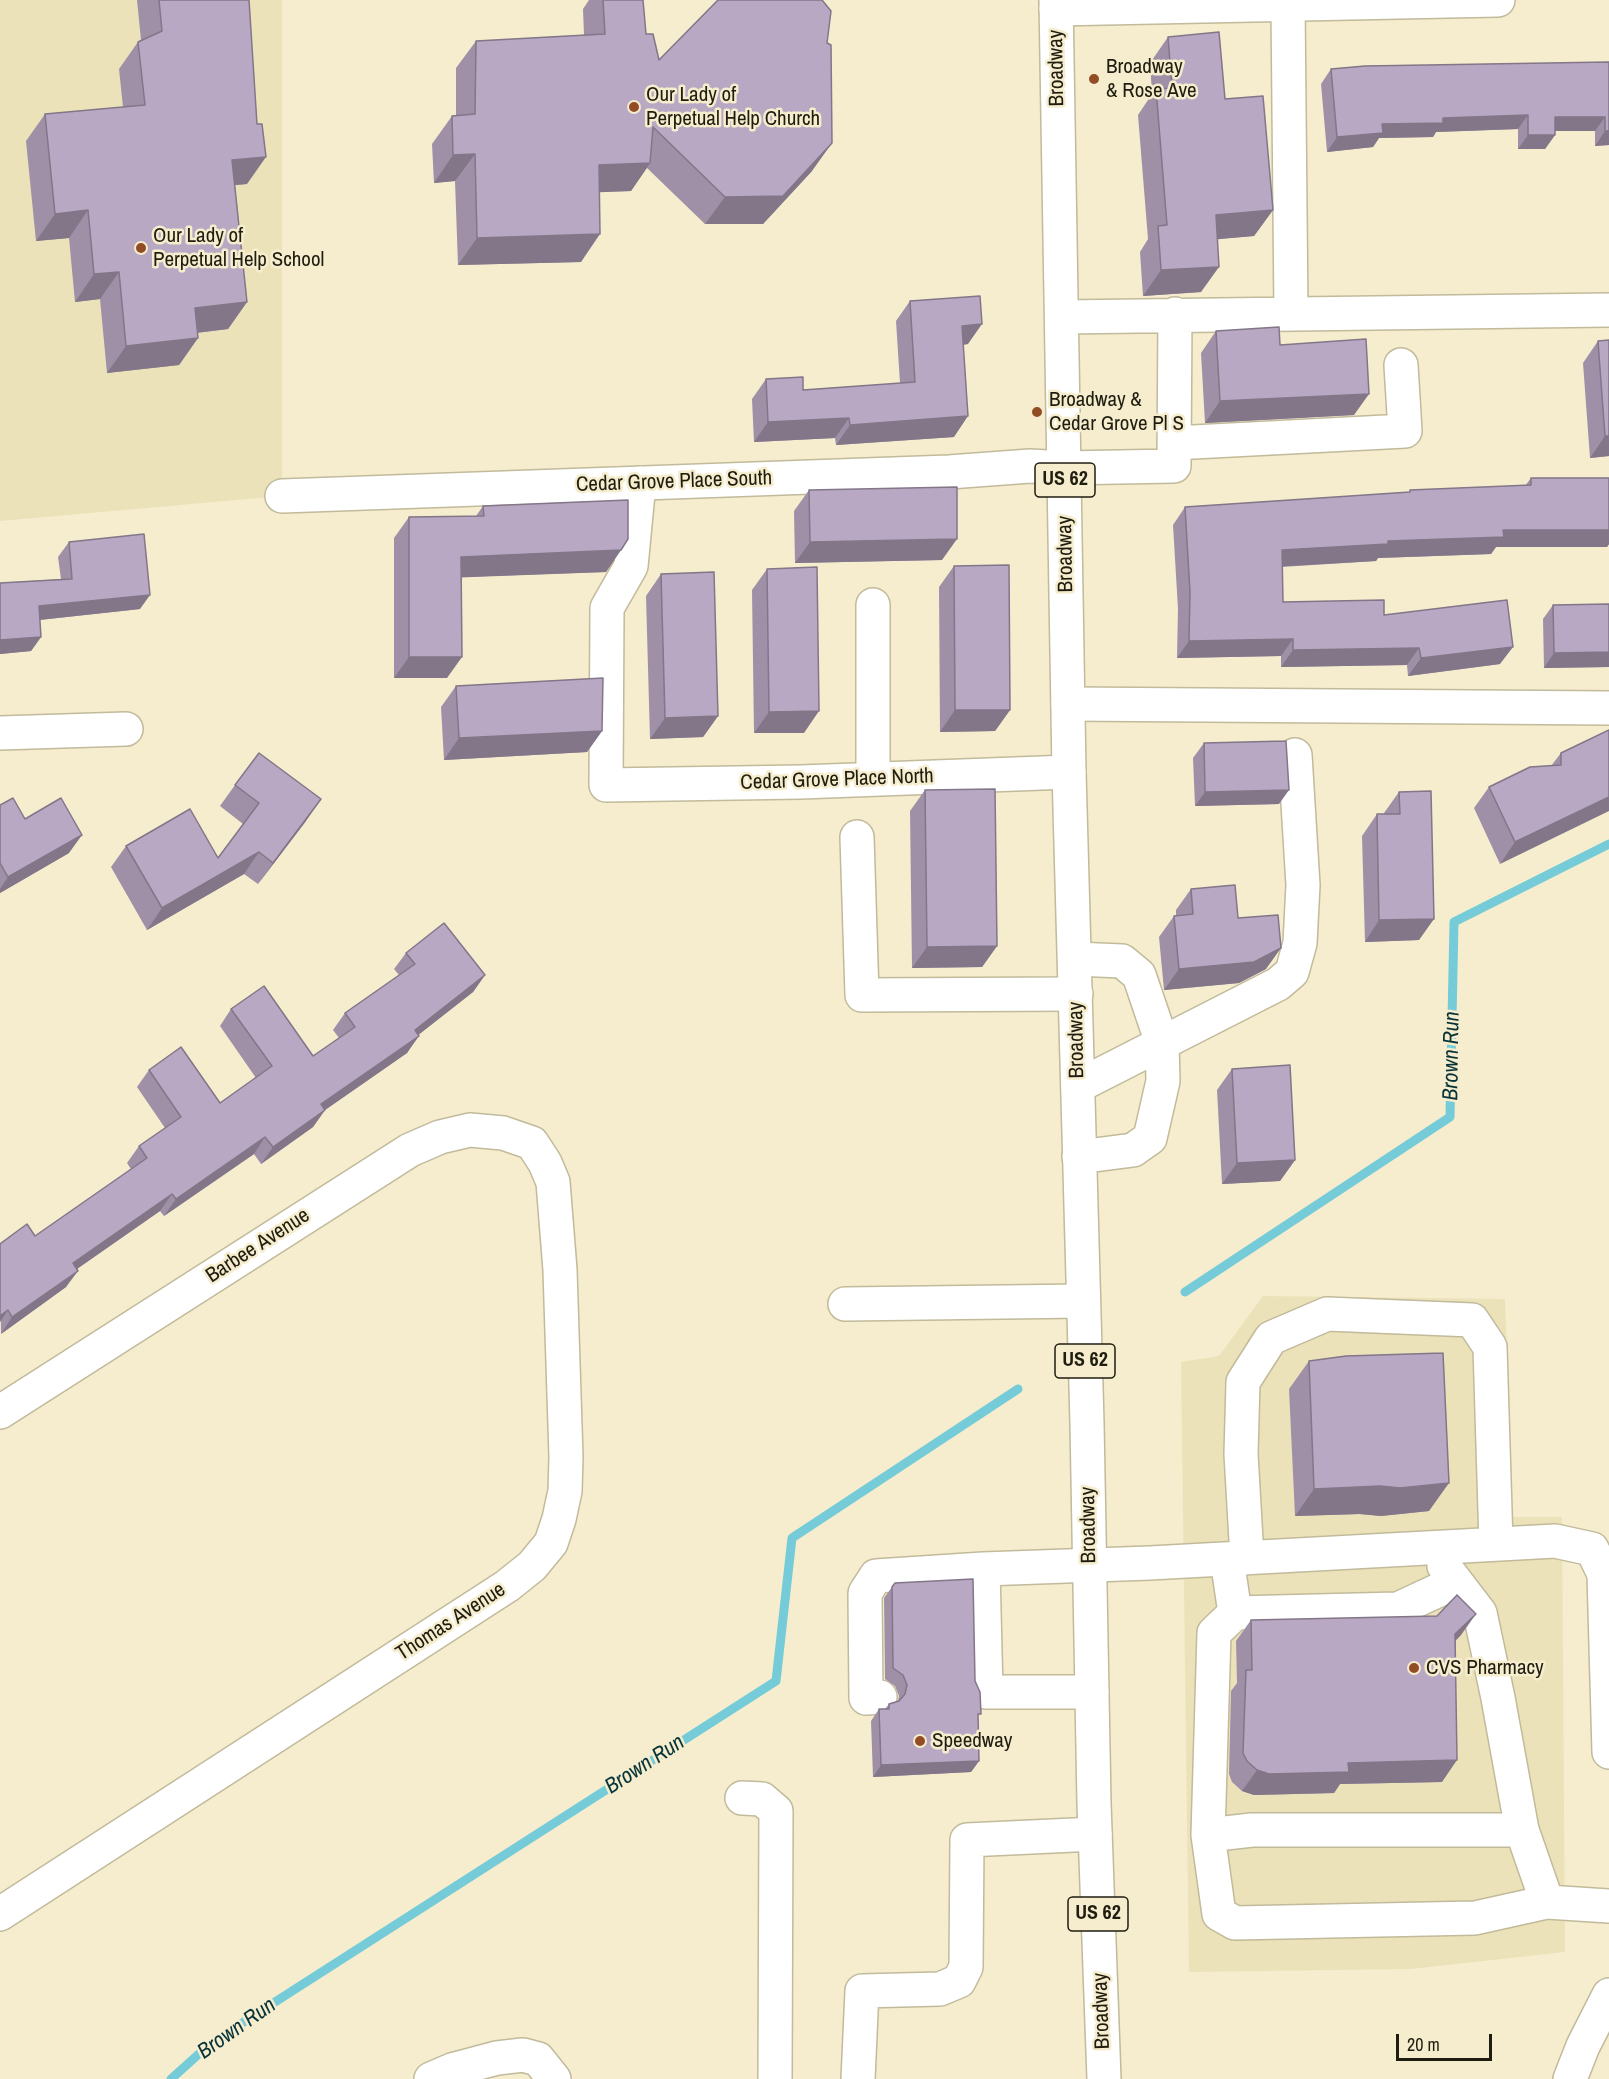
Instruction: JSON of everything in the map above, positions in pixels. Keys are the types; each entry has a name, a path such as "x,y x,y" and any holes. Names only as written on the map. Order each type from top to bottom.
{"street":[{"path":"1056,5 1498,0"},
{"path":"1288,4 1291,314"},
{"name":"Broadway","path":"1056,5 1069,772 1095,1834 1104,2079"},
{"path":"1062,317 1609,310"},
{"path":"1175,314 1174,443 1405,431 1401,365"},
{"name":"Cedar Grove Place South","path":"282,496 949,472 1030,466 1065,468 1174,466 1174,443"},
{"name":"Cedar Grove Place North","path":"639,483 631,566 608,608 606,785 1069,772"},
{"path":"873,605 873,779"},
{"path":"1068,704 1609,708"},
{"path":"0,733 126,729"},
{"path":"1078,1086 1278,984 1292,972 1300,943 1303,885 1295,755"},
{"path":"857,837 862,995 1076,994"},
{"path":"1075,959 1122,961 1139,975 1162,1043 1163,1081 1150,1138 1133,1150 1079,1157"},
{"name":"Barbee Avenue","path":"0,1413 410,1150 440,1137 470,1130 503,1133 532,1143"},
{"name":"Thomas Avenue","path":"0,1914 507,1586 532,1566 551,1543 565,1491 566,1468 560,1270 553,1182 545,1163 532,1143"},
{"path":"845,1304 1083,1301"},
{"path":"1235,1613 1243,1382 1271,1338 1327,1314 1472,1320 1490,1347 1496,1544"},
{"path":"880,1697 866,1698 865,1593 876,1576 1555,1541 1592,1549 1604,1555 1609,1752"},
{"path":"1430,1547 1479,1613 1498,1698 1522,1830 1547,1902"},
{"path":"983,1569 979,1693 1092,1692"},
{"path":"1456,1582 1398,1609 1235,1613 1214,1633 1208,1835 1219,1914 1234,1923 1475,1918 1547,1902 1609,1906"},
{"path":"742,1798 762,1799 776,1811 775,2079"},
{"path":"1208,1835 1252,1830 1522,1830"},
{"path":"858,2079 862,1991 940,1989 958,1981 966,1967 967,1840 1095,1834"},
{"path":"1570,2079 1583,2046 1609,1995"},
{"path":"431,2079 452,2070 496,2058 523,2055 538,2059 554,2079"}],"shaded area":[{"name":"Our Lady of Perpetual Help School","path":"0,0 282,0 282,496 0,521"},
{"path":"1263,1296 1505,1299 1513,1517 1562,1517 1565,1952 1411,1969 1189,1972 1181,1362 1219,1356"}],"building":[{"path":"159,0 249,0 257,124 262,124 266,157 232,160 247,302 195,308 198,338 126,346 119,272 94,274 88,210 55,214 45,114 145,105 138,42 162,31"},
{"name":"Our Lady of Perpetual Help Church","path":"603,0 643,0 646,34 653,34 659,60 718,0 822,0 831,11 827,43 831,45 832,143 783,196 725,197 653,127 650,163 599,165 600,234 477,238 475,154 453,155 452,116 475,114 476,41 605,34"},
{"path":"1219,32 1225,99 1263,96 1273,210 1216,215 1219,267 1161,270 1158,226 1167,225 1156,89 1172,88 1168,37"},
{"path":"1609,62 1609,131 1605,131 1605,117 1555,117 1555,135 1528,135 1528,115 1443,118 1443,123 1382,124 1383,133 1337,137 1331,69 1365,66"},
{"path":"980,296 982,324 962,326 968,416 850,425 849,418 768,422 766,379 803,377 803,390 915,382 910,301"},
{"path":"1279,327 1280,345 1366,339 1369,394 1220,401 1216,331"},
{"path":"1609,340 1609,436 1605,436 1598,341"},
{"path":"1531,478 1609,478 1609,530 1503,530 1504,537 1388,541 1388,544 1282,550 1283,602 1384,600 1384,615 1507,600 1513,647 1421,658 1419,648 1293,650 1293,639 1189,641 1190,592 1185,507 1410,492 1410,490 1531,485"},
{"path":"957,487 957,539 810,542 809,490"},
{"path":"628,500 628,539 621,550 461,557 462,657 409,657 409,517 484,516 483,506"},
{"path":"144,534 150,595 39,606 41,637 0,640 0,583 72,579 69,542"},
{"path":"1009,565 1010,710 955,710 954,566"},
{"path":"817,567 819,711 769,712 767,569"},
{"path":"714,572 718,716 665,718 661,574"},
{"path":"1609,604 1609,652 1554,653 1553,605"},
{"path":"603,678 602,731 459,738 456,686"},
{"path":"1609,730 1609,797 1515,842 1489,787 1530,767 1561,765 1561,753"},
{"path":"1286,741 1289,790 1205,792 1204,743"},
{"path":"259,753 321,799 273,863 259,852 162,908 126,846 190,809 218,858 259,803 235,785"},
{"path":"995,789 997,946 927,947 925,790"},
{"path":"1431,791 1434,919 1379,920 1377,814 1400,814 1399,792"},
{"path":"13,798 25,819 61,798 82,835 8,877 0,863 0,805"},
{"path":"1235,885 1238,918 1278,915 1281,948 1254,962 1179,969 1174,916 1193,914 1191,889"},
{"path":"444,923 485,975 415,1030 419,1036 321,1104 325,1110 273,1147 265,1137 176,1199 172,1194 73,1263 78,1271 12,1317 8,1310 0,1316 0,1244 27,1224 35,1236 147,1158 139,1146 181,1117 149,1070 181,1047 220,1103 272,1066 231,1009 264,986 313,1056 355,1027 345,1013 415,964 406,953"},
{"path":"1290,1065 1295,1160 1237,1163 1232,1069"},
{"path":"1443,1353 1449,1483 1400,1488 1380,1486 1314,1489 1309,1361 1346,1356"},
{"path":"973,1579 975,1681 980,1692 981,1714 978,1714 979,1761 881,1765 879,1709 889,1709 889,1704 899,1701 905,1694 907,1685 903,1675 893,1668 892,1587 895,1583"},
{"name":"CVS Pharmacy","path":"1457,1595 1476,1614 1455,1634 1457,1760 1348,1763 1349,1772 1269,1774 1257,1770 1247,1761 1243,1753 1246,1670 1252,1670 1251,1620 1437,1616"}],"waterway":[{"name":"Brown Run","path":"1185,1292 1450,1117 1454,922 1609,844"},
{"name":"Brown Run","path":"171,2079 211,2043 776,1681 792,1538 1018,1389"}],"place":[{"name":"Broadway & Rose Ave","path":"1094,79"},
{"name":"Our Lady of Perpetual Help Church","path":"634,107"},
{"name":"Our Lady of Perpetual Help School","path":"141,248"},
{"name":"Broadway & Cedar Grove Pl S","path":"1037,412"},
{"name":"CVS Pharmacy","path":"1414,1668"},
{"name":"Speedway","path":"920,1741"}]}
